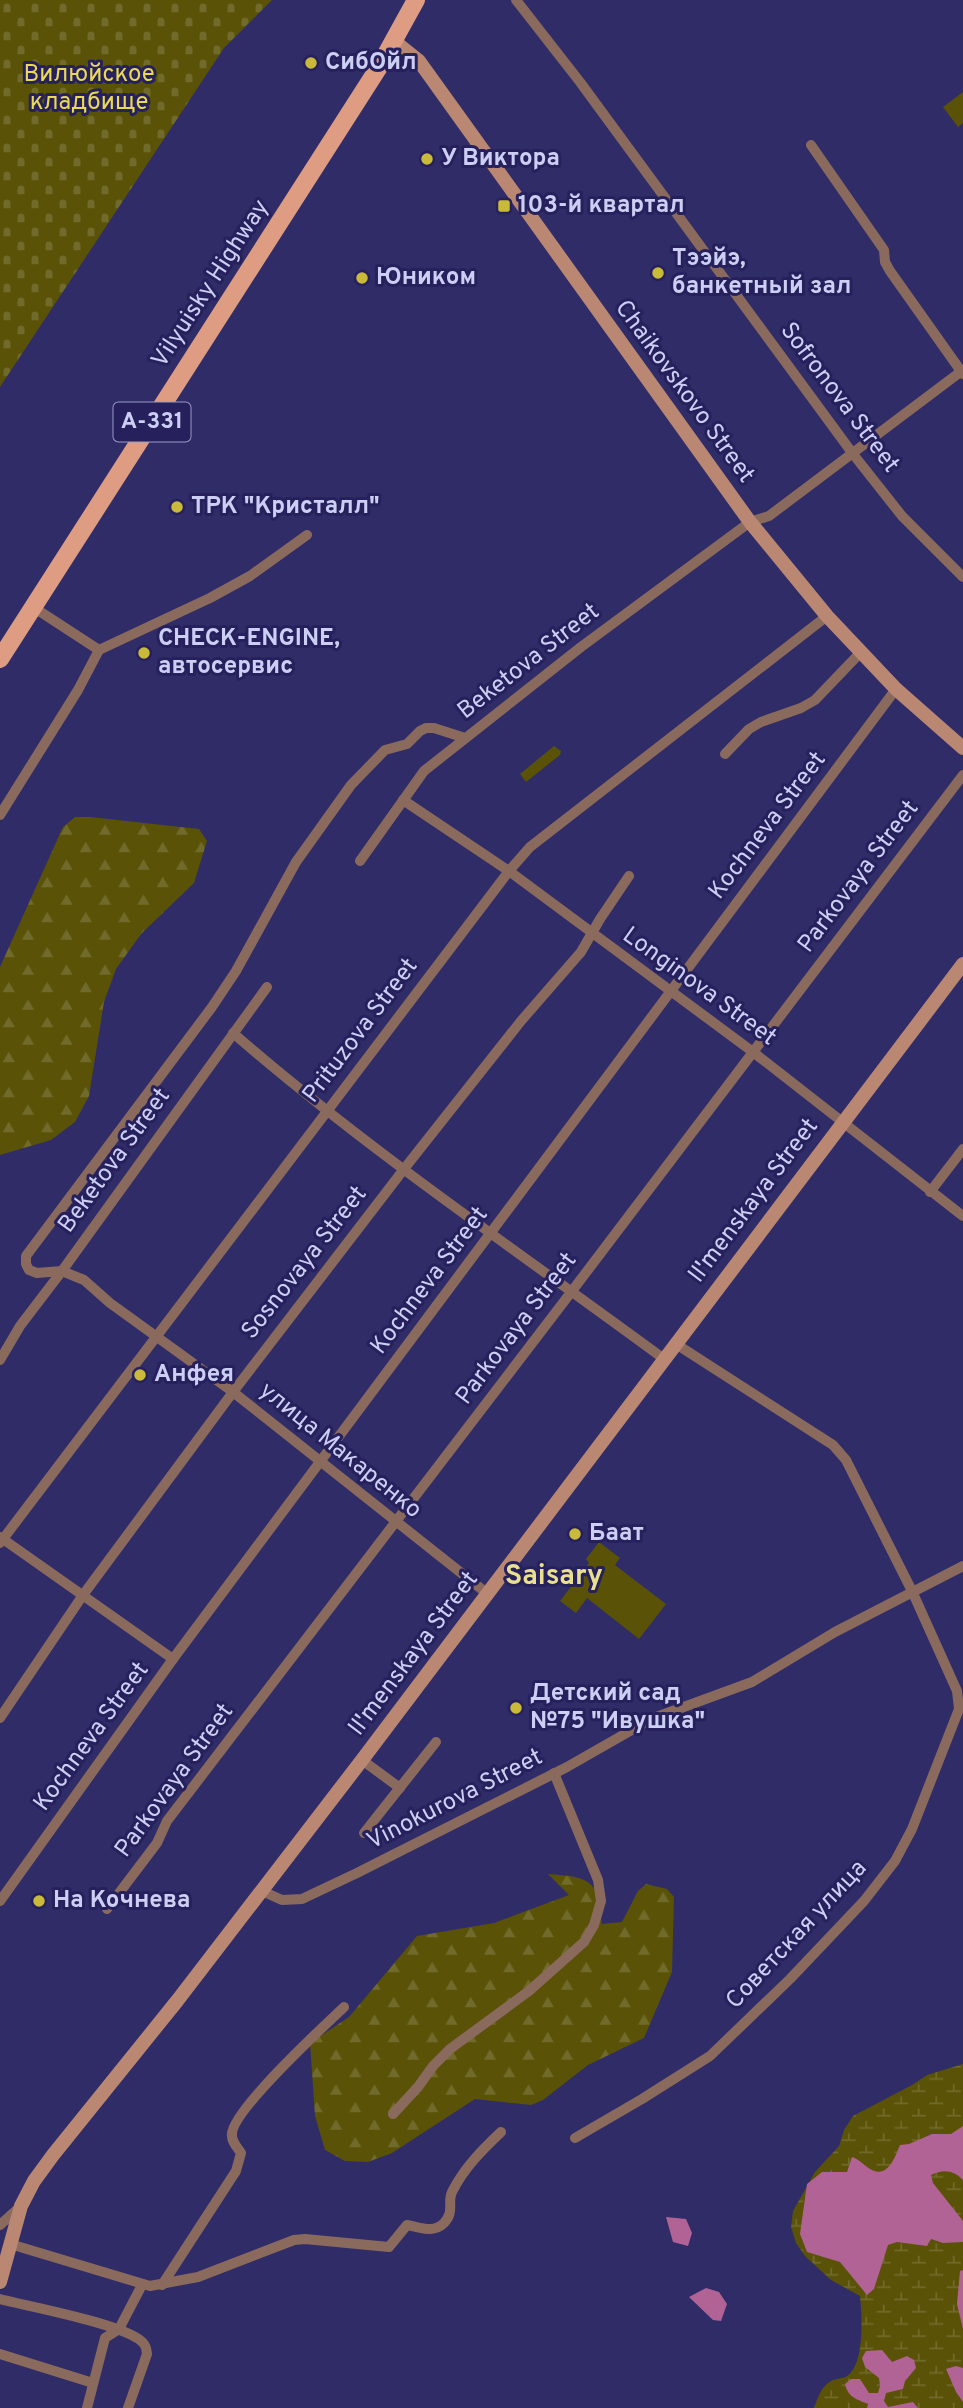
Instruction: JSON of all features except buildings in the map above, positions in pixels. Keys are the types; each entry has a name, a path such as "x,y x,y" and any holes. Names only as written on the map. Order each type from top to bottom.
{"main road":[{"name":"А-331","path":"394,41 416,0"},
{"name":"Chaikovskovo Street","path":"394,41 419,61 750,522 827,616 896,689 963,748"},
{"name":"Vilyuisky Highway","path":"0,659 394,41"},
{"name":"Il'menskaya Street","path":"0,2282 21,2206 34,2181 262,1891 489,1595 963,964"}],"street":[{"name":"Sofronova Street","path":"516,0 580,82 853,454 902,516 963,577"},
{"path":"811,145 884,250 890,271 962,372"},
{"name":"Beketova Street","path":"360,861 424,771 581,647 750,522 769,516 962,372"},
{"path":"0,815 78,690 99,650 210,598 250,576 307,535"},
{"path":"33,607 99,650"},
{"name":"Prituzova Street","path":"1,1540 509,872 534,844 827,616"},
{"path":"725,754 749,729 815,700 862,652"},
{"name":"Kochneva Street","path":"0,1901 173,1659 896,689"},
{"path":"62,1271 37,1273 29,1270 26,1256 236,971 296,862 337,802 385,750 407,744 420,731 434,728 465,738"},
{"name":"Parkovaya Street","path":"107,1909 157,1843 167,1821 963,775"},
{"name":"Longinova Street","path":"403,800 509,872 753,1052 963,1216"},
{"name":"Sosnovaya Street","path":"0,1718 83,1595 233,1392 521,1021 581,952 629,877"},
{"name":"Beketova Street","path":"0,1360 20,1326 267,987"},
{"path":"233,1033 267,1064 404,1169 664,1359"},
{"path":"930,1192 963,1149"},
{"name":"улица Макаренко","path":"62,1271 83,1280 233,1392 489,1595"},
{"name":"Советская улица","path":"575,2138 710,2056 790,1979 864,1900 895,1861 912,1829 959,1709 957,1691 912,1591 846,1460 832,1445 676,1344"},
{"path":"1,1540 173,1659"},
{"name":"Vinokurova Street","path":"262,1891 282,1900 302,1899 554,1773 651,1719 752,1682 835,1632 963,1566"},
{"path":"365,1833 436,1742"},
{"path":"362,1760 400,1788"},
{"path":"393,2114 450,2049 529,1991 584,1942 594,1925 601,1901 598,1880 554,1773"},
{"path":"163,2285 236,2171 241,2153 231,2137 243,2111 297,2052 344,2007"},
{"path":"10,2244 142,2285 163,2285 198,2277 294,2240 389,2247 407,2225 431,2230 443,2224 452,2210 450,2195 469,2164 501,2132"},
{"path":"0,2225 21,2206"},
{"path":"87,2408 105,2338 119,2329 142,2285"},
{"path":"0,2300 119,2329 142,2341 146,2346 146,2354 128,2408"},
{"path":"0,2354 93,2384"}],"green space":[{"name":"Вилюйское кладбище","path":"0,0 272,0 224,48 0,387"},
{"path":"963,92 963,123 958,127 943,107"},
{"path":"554,746 561,751 560,755 526,782 520,774"},
{"path":"75,817 199,829 207,841 194,883 141,934 116,969 104,1002 89,1096 75,1122 51,1140 0,1155 0,967 63,827"},
{"path":"599,1542 620,1558 615,1565 666,1604 639,1639 587,1598 576,1613 560,1601 589,1563 586,1559"},
{"path":"548,1874 577,1877 589,1883 597,1895 602,1924 622,1922 638,1891 646,1884 667,1889 674,1897 672,1972 644,2038 588,2065 543,2100 531,2105 475,2099 392,2153 368,2162 345,2161 325,2150 315,2116 310,2043 349,2017 417,1936 494,1923 569,1895"},
{"path":"963,2064 963,2408 814,2408 825,2386 833,2380 847,2376 857,2361 861,2339 860,2296 831,2280 805,2256 796,2243 791,2227 793,2211 815,2172 839,2146 844,2130 853,2116 927,2075"}],"shaded area":[{"path":"963,2126 963,2180 948,2172 931,2175 933,2183 963,2221 963,2242 943,2243 931,2239 927,2246 897,2242 888,2245 874,2289 867,2295 840,2262 807,2252 800,2234 807,2184 822,2172 847,2172 852,2157 872,2170 882,2171 890,2165 900,2145 932,2134 951,2134"},
{"path":"666,2217 686,2219 692,2233 688,2246 673,2242"},
{"path":"963,2270 963,2329 957,2304 960,2271"},
{"path":"706,2288 719,2292 727,2304 721,2321 713,2320 689,2297"},
{"path":"882,2350 892,2362 907,2356 914,2360 916,2368 905,2381 903,2389 886,2393 884,2401 888,2407 913,2402 918,2408 867,2408 868,2404 848,2392 845,2384 851,2379 860,2379 869,2393 878,2393 879,2378 865,2367 862,2358 866,2351"},
{"path":"956,2366 963,2368 963,2402 946,2369"}],"place":[{"name":"СибОйл","path":"311,63"},
{"name":"У Виктора","path":"427,159"},
{"name":"103-й квартал","path":"504,206"},
{"name":"Тээйэ, банкетный зал","path":"658,273"},
{"name":"Юником","path":"362,278"},
{"name":"ТРК \"Кристалл\"","path":"177,507"},
{"name":"CHECK-ENGINE, автосервис","path":"144,653"},
{"name":"Анфея","path":"140,1375"},
{"name":"Баат","path":"575,1534"},
{"name":"Детский сад №75 \"Ивушка\"","path":"516,1708"},
{"name":"На Кочнева","path":"39,1901"}],"district":[{"name":"Saisary","path":"554,1577"}]}
